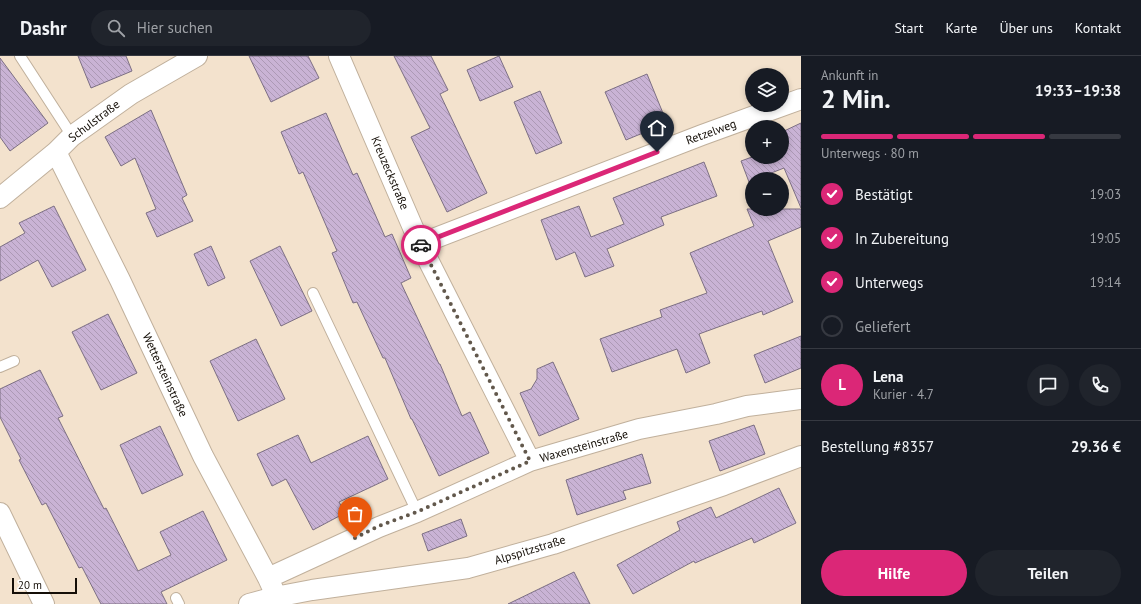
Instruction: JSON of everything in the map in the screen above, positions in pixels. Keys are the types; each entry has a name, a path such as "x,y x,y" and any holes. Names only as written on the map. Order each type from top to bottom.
{"street":[{"name":"Schulstraße","path":"0,198 56,152 72,136 131,94 197,56"},
{"name":"Kreuzeckstraße","path":"339,56 420,244 530,461"},
{"name":"Retzelweg","path":"420,244 697,137 801,99"},
{"name":"Wettersteinstraße","path":"56,152 123,287 203,456 268,578 275,597"},
{"name":"Waxensteinstraße","path":"268,578 379,526 417,512 530,461 639,429 716,414 747,406 801,399"},
{"name":"Alpspitzstraße","path":"249,604 312,590 468,568 552,544 724,486 801,456"},
{"path":"0,513 44,604"}],"lane":[{"path":"20,56 72,136"},
{"path":"313,293 417,512"},
{"path":"0,367 14,361"}],"building":[{"path":"78,56 126,56 132,71 91,88"},
{"path":"249,56 308,56 319,78 271,102"},
{"path":"394,56 431,56 448,90 440,94 487,193 447,212 411,137 430,128"},
{"path":"499,56 513,87 480,101 467,70"},
{"path":"0,58 48,123 10,151 0,137"},
{"path":"647,74 667,123 626,140 605,92"},
{"path":"540,91 562,143 536,154 514,102"},
{"path":"151,110 187,195 182,198 193,221 157,237 146,213 156,209 135,158 121,166 105,137"},
{"path":"326,113 353,175 357,173 385,237 392,234 411,278 401,283 440,364 462,416 470,412 489,453 439,476 411,419 385,358 383,358 357,302 353,303 332,253 337,251 303,172 299,174 281,132"},
{"path":"801,123 801,208 789,180 789,172 786,172 784,168 774,172 745,172 741,161 745,160 745,164 789,164 789,129"},
{"path":"704,162 717,196 661,217 664,225 607,249 614,266 585,277 575,252 556,260 541,220 579,206 591,237 624,224 613,198"},
{"path":"54,206 86,270 52,287 38,260 0,281 0,247 25,233 19,223"},
{"path":"789,209 801,209 801,227 768,241 793,302 763,315 762,311 699,334 710,363 686,373 677,349 612,372 600,339 662,317 660,310 707,293 690,253 754,226 750,216 789,216"},
{"path":"211,246 225,278 208,286 194,254"},
{"path":"280,246 312,311 281,326 250,261"},
{"path":"108,314 137,373 101,390 72,332"},
{"path":"801,336 801,368 765,383 754,355"},
{"path":"256,339 285,399 238,421 210,361"},
{"path":"553,362 579,419 539,436 520,393 531,389 537,379 537,369"},
{"path":"40,370 63,416 58,418 104,509 106,508 138,571 171,555 160,532 203,511 227,560 161,592 167,604 101,604 82,567 79,568 46,503 42,505 19,460 21,459 0,417 0,389"},
{"path":"754,425 765,454 720,471 709,441"},
{"path":"160,426 183,475 142,494 120,445"},
{"path":"298,435 311,463 368,436 388,479 339,502 345,513 313,530 286,479 272,486 257,454"},
{"path":"642,454 651,483 623,491 626,499 577,515 566,480"},
{"path":"779,488 796,523 754,543 752,538 695,563 694,561 633,594 617,565 680,530 677,522 711,507 716,518"},
{"path":"461,519 467,536 428,551 422,534"},
{"path":"574,572 590,604 508,604"}],"way so far":[{"path":"355,538 379,526 417,512 530,461 421,245"}],"route":[{"path":"421,245 420,244 657,152"}]}
